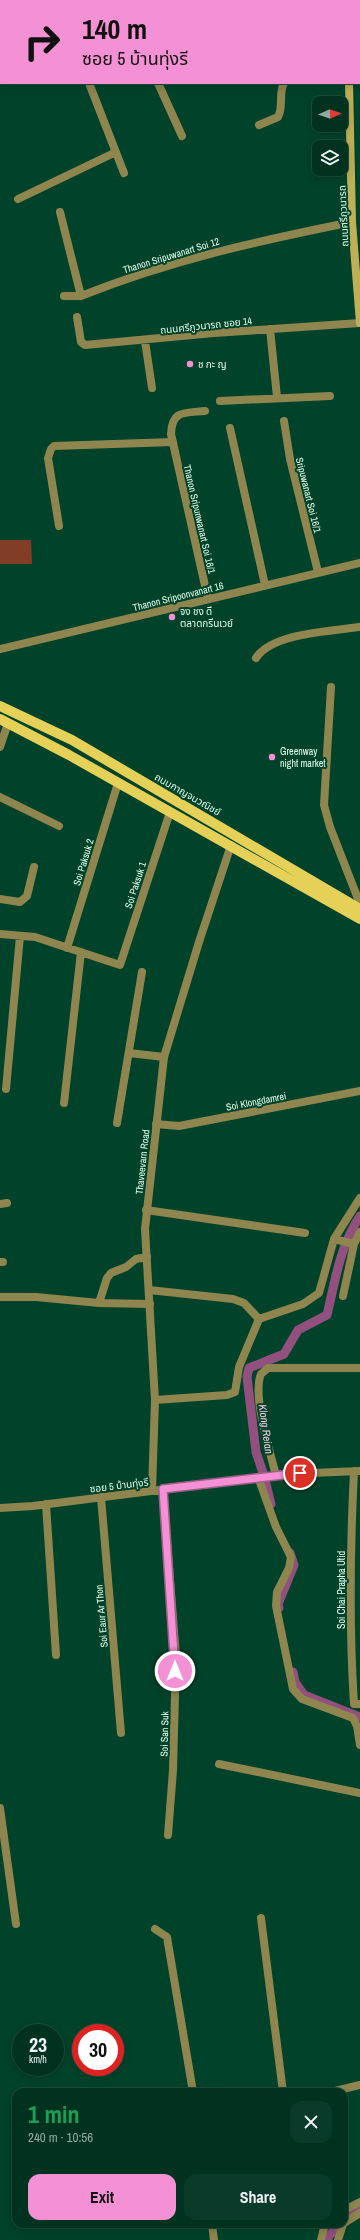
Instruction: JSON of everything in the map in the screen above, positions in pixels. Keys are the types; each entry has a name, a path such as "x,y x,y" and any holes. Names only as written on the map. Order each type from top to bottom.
{"main road":[{"name":"ถนนศรีภูวนารถ","path":"349,84 352,222 360,323"},
{"name":"ถนนกาญจนวณิชย์","path":"0,706 72,740 360,909"},
{"path":"4,721 118,782 360,919"}],"street":[{"path":"89,84 124,173"},
{"path":"158,84 182,136"},
{"path":"259,125 274,119 280,114 281,91 284,84"},
{"path":"18,199 116,152"},
{"path":"60,212 81,296 64,296"},
{"name":"Thanon Sripuwanart Soi 12","path":"81,296 125,278 182,260 244,244 352,222"},
{"name":"ถนนศรีภูวนารถ ซอย 14","path":"77,317 81,342 83,345 360,323"},
{"path":"270,329 277,397"},
{"path":"145,341 152,388"},
{"path":"220,401 277,397 330,396"},
{"name":"Thanon Sripunwanart Soi 16/1","path":"205,411 175,416 171,423 171,434 208,599"},
{"name":"Sripuwanart Soi 16/1","path":"284,421 290,459 318,572"},
{"path":"230,428 265,585"},
{"path":"59,526 48,458 50,449 54,446 173,442"},
{"name":"Thanon Sripoonvanart 16","path":"0,649 360,563"},
{"path":"256,658 267,646 284,639 360,626"},
{"path":"331,687 324,805 330,827 360,904"},
{"path":"0,747 4,721"},
{"name":"Soi Paksuk 2","path":"67,948 118,782"},
{"path":"0,796 59,826"},
{"name":"Soi Paksuk 1","path":"81,952 120,965 170,812"},
{"name":"Thaveevarn Road","path":"152,1491 155,1400 145,1229 164,1057 199,942 231,846"},
{"path":"0,899 20,902 27,896 34,867"},
{"path":"0,934 35,938 81,952 64,1103"},
{"path":"6,1089 20,936"},
{"path":"117,1123 142,972"},
{"path":"129,1053 164,1057"},
{"name":"Soi Klongdamrei","path":"156,1124 179,1126 360,1091"},
{"path":"155,1400 227,1396 235,1392 239,1367 259,1319 303,1304 318,1293 336,1239 360,1198"},
{"path":"146,1210 306,1233"},
{"path":"343,1296 352,1243 360,1232"},
{"path":"336,1239 352,1243"},
{"path":"99,1303 107,1278 111,1273 126,1267 136,1259 147,1257"},
{"path":"149,1290 233,1299 244,1303 259,1319"},
{"path":"0,1297 36,1297 99,1303 150,1304"},
{"path":"276,1475 262,1427 259,1388 261,1374 268,1368 360,1368"},
{"name":"ซอย 5 บ้านทุ่งรี","path":"0,1508 46,1504 276,1475 357,1471"},
{"name":"Soi Chai Prapha Utid","path":"357,1471 351,1555 350,1624 354,1704 360,1704"},
{"path":"258,1477 276,1527 291,1557 289,1568 276,1598 277,1616 283,1647 295,1693 307,1701 353,1718 358,1726 360,1745"},
{"name":"Soi San Suk","path":"163,1489 176,1657 173,1770 168,1835"},
{"name":"Soi Eaur Ar Thon","path":"101,1497 121,1733"},
{"path":"46,1504 56,1655"},
{"path":"351,1555 360,1555"},
{"path":"219,1764 360,1793"},
{"path":"0,1808 16,1924"},
{"path":"261,1918 282,2088"},
{"path":"154,1929 167,1937 192,2088"},
{"path":"348,2088 360,2085"},
{"path":"348,2208 360,2202"},
{"path":"348,2221 360,2213"},
{"path":"212,2228 214,2240"},
{"path":"321,2240 324,2228"},
{"path":"338,2240 342,2228"}],"shaded area":[{"path":"0,540 31,540 32,564 0,564"}],"waterway":[{"name":"Klong Reian","path":"271,1504 256,1452 247,1377 249,1368 284,1354 298,1330 327,1315 343,1252 353,1227 360,1216"},
{"name":"Klong Reian","path":"279,1608 278,1604 294,1565 290,1553"},
{"name":"Klong Reian","path":"293,1672 295,1682 304,1695 360,1717"},
{"name":"Klong Reian","path":"348,2215 351,2212 360,2209"},
{"name":"Klong Reian","path":"328,2240 328,2237 336,2228"}],"place":[{"name":"ช กะ ญ","path":"190,364"},
{"name":"จง ชง ดี ตลาดกรีนเวย์","path":"172,617"},
{"name":"Greenway night market","path":"272,757"}],"route":[{"path":"175,1671 176,1657 163,1489 300,1473"}]}
